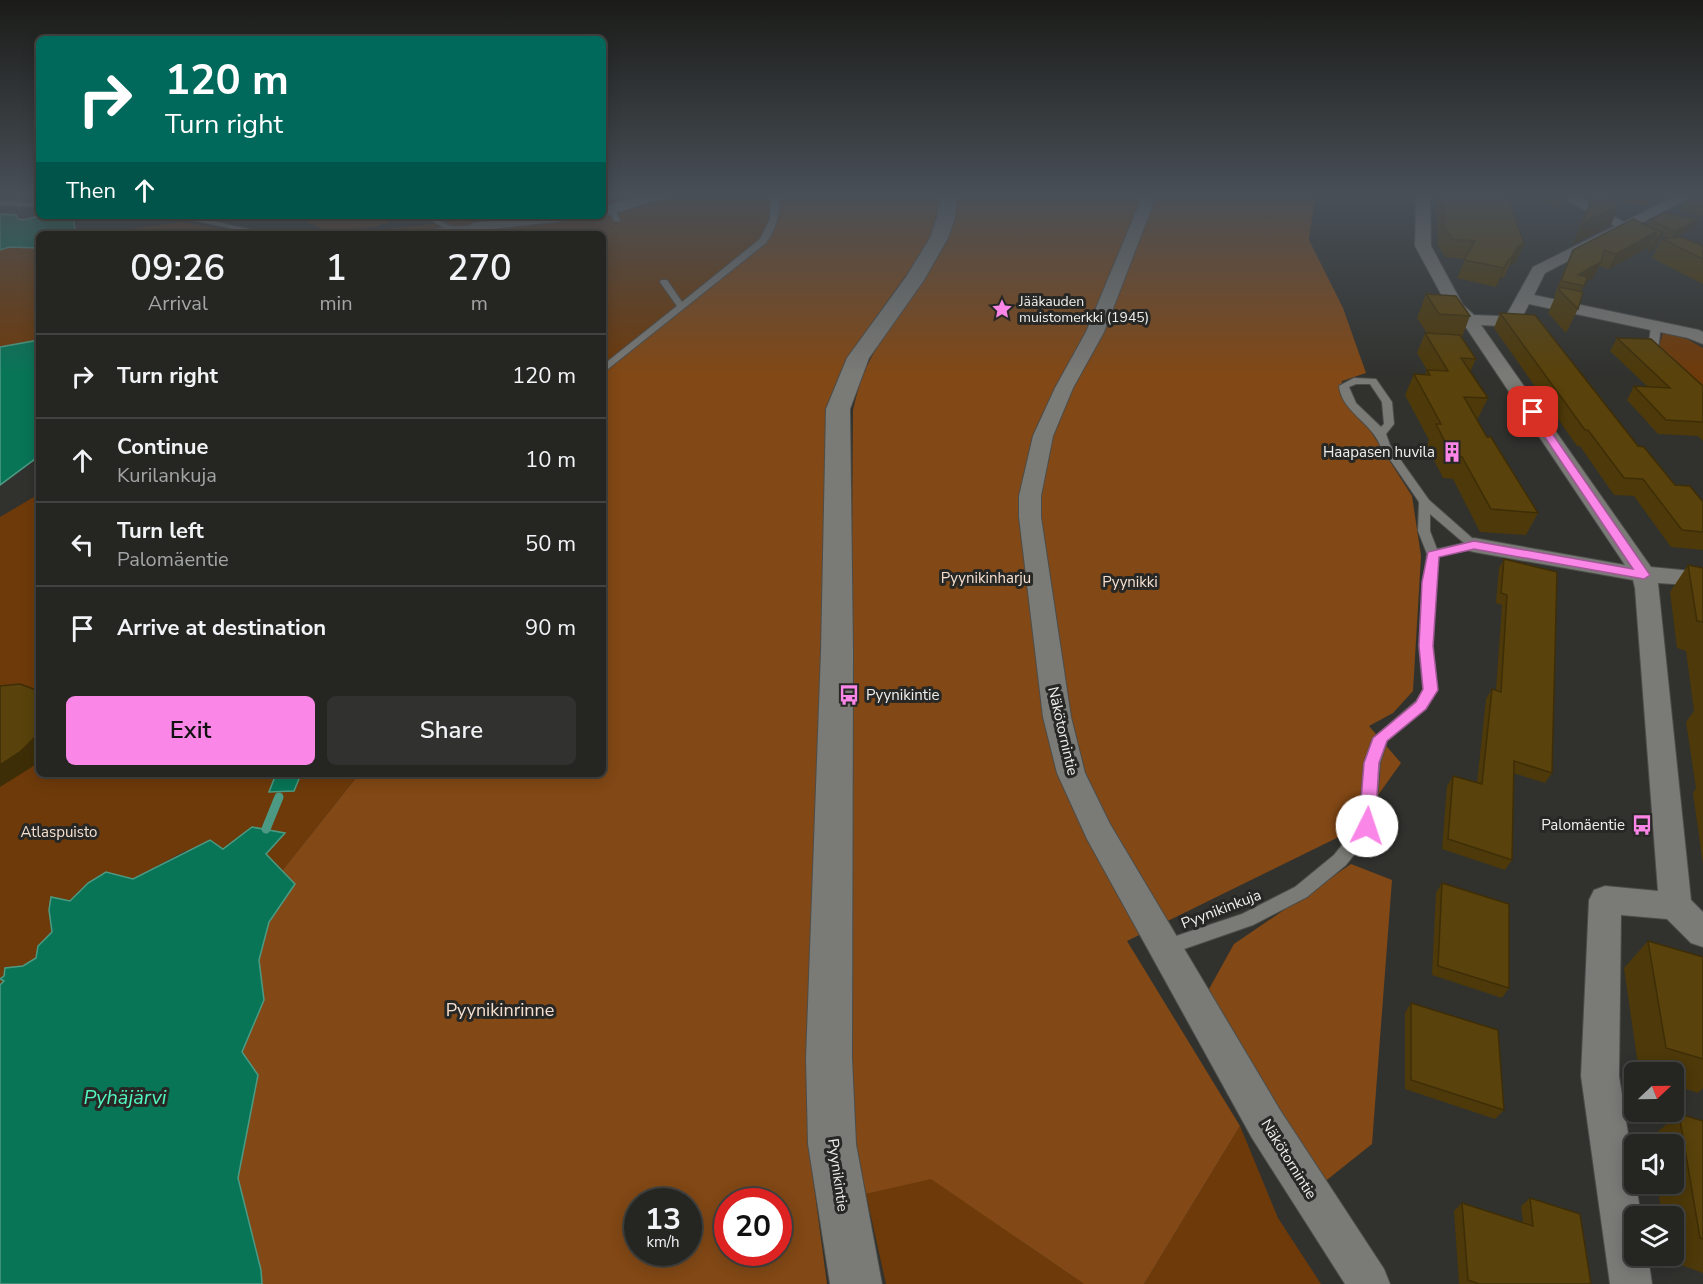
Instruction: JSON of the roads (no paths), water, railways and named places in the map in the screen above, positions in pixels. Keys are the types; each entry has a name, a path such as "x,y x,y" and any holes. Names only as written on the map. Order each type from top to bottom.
{"street":[{"name":"Pyynikintie","path":"856,1284 832,1144 829,1058 836,685 838,409 859,357 929,255"},
{"name":"Näkötornintie","path":"1126,255 1095,332 1064,388 1043,436 1029,496 1057,717 1071,772 1098,830 1266,1124 1369,1284"},
{"path":"1428,255 1456,307 1469,320 1644,575 1675,906"},
{"path":"1469,320 1509,320 1514,317 1539,270 1575,255"},
{"path":"1524,298 1693,334 1703,339"},
{"path":"1474,545 1644,575 1703,579"},
{"path":"1631,1284 1600,1076 1605,900 1675,906 1703,933"}],"lane":[{"path":"606,368 745,255"},
{"path":"664,282 681,306"},
{"path":"1656,326 1653,351 1668,365"},
{"path":"1381,434 1386,445 1425,501 1455,531 1474,545"},
{"name":"Pyynikinkuja","path":"1164,948 1247,920 1301,892 1340,860 1367,826 1372,763 1380,738 1421,705 1430,690 1426,646 1429,582 1433,554 1424,531 1425,501"},
{"path":"1433,554 1474,545"}],"water":[{"path":"36,341 36,458 0,485 0,347"},
{"path":"275,777 300,777 294,791 269,792"},
{"name":"Pyhäjärvi","path":"252,827 285,833 266,854 295,884 269,922 259,960 264,1000 242,1052 258,1075 238,1178 261,1270 262,1284 0,1284 0,985 4,981 0,979 4,976 5,968 23,966 36,958 38,946 52,932 49,910 51,897 70,901 88,883 106,872 133,879 210,840 223,849"}],"waterway":[{"path":"266,829 279,797"}],"place":[{"name":"Jääkauden muistomerkki (1945)","path":"1002,309"},
{"name":"Haapasen huvila","path":"1452,452"},
{"name":"Pyynikintie","path":"849,695"},
{"name":"Palomäentie","path":"1642,825"}],"park label":[{"name":"Pyynikinharju","path":"986,578"},
{"name":"Pyynikki","path":"1130,582"},
{"name":"Atlaspuisto","path":"59,832"},
{"name":"Pyynikinrinne","path":"500,1010"}]}
